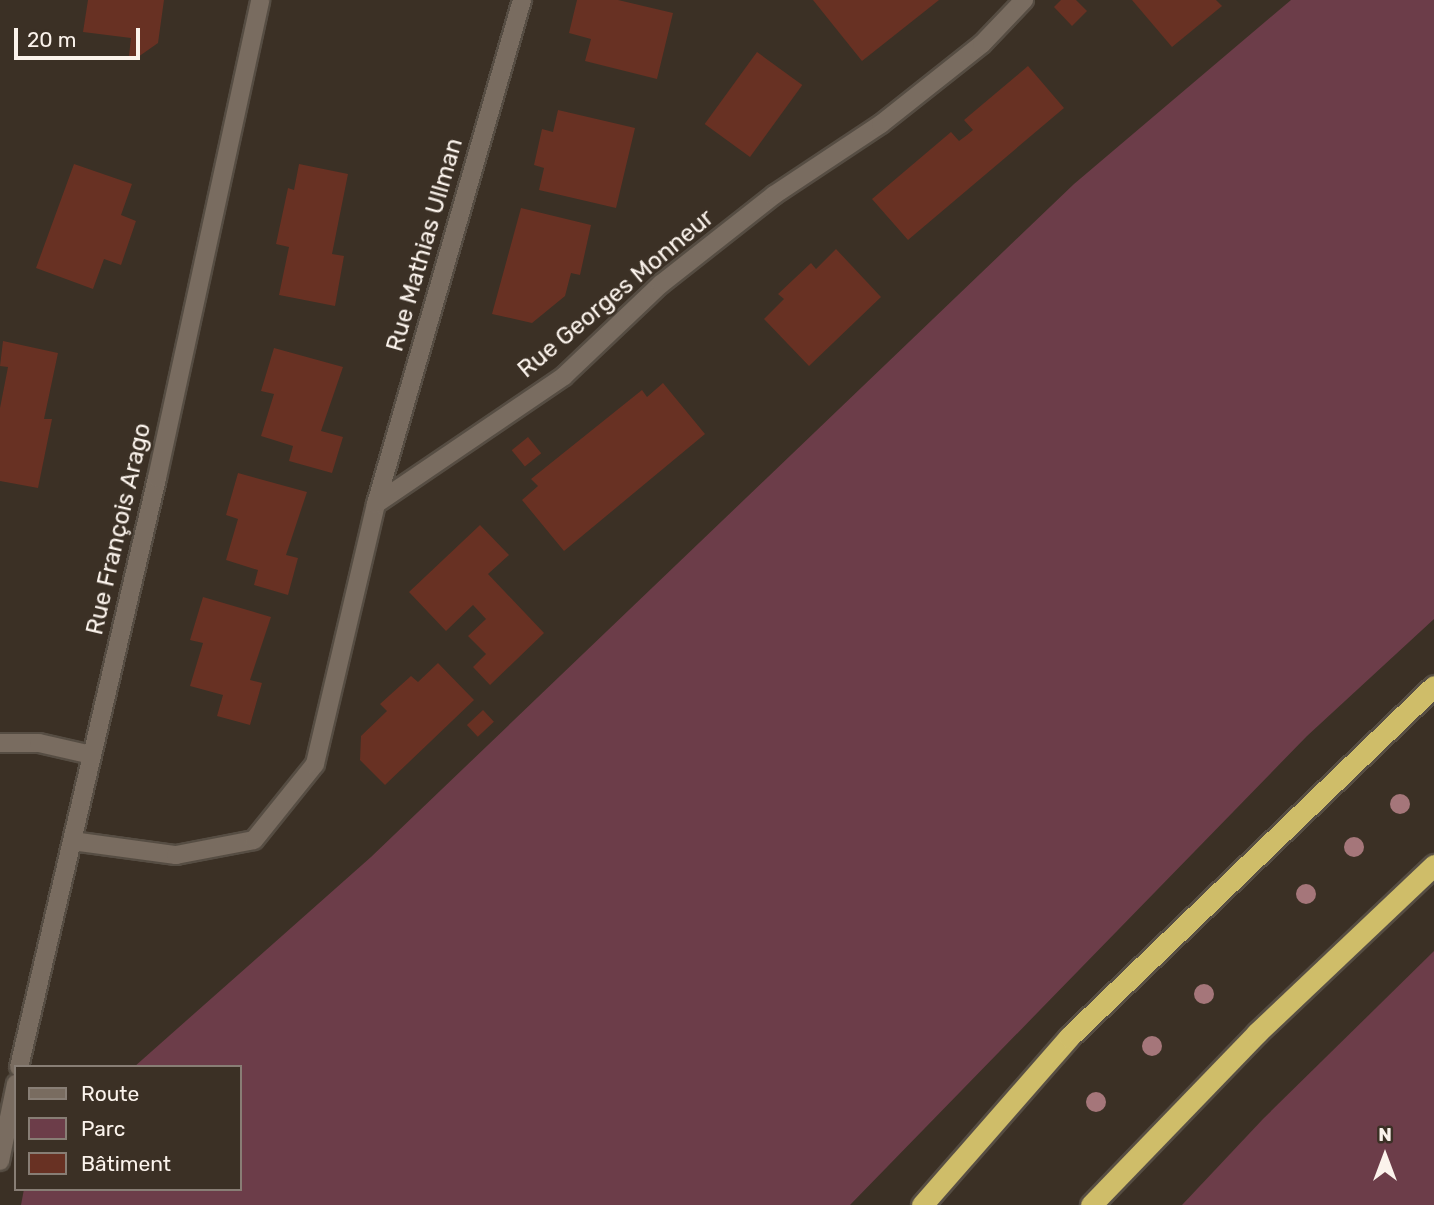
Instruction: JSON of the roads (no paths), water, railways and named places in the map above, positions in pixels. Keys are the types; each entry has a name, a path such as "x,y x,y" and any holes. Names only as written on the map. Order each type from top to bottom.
{"highway":[{"path":"922,1205 1069,1037 1434,686"},
{"path":"1091,1205 1258,1033 1434,865"},
{"path":"1101,1205 1135,1160"}],"street":[{"name":"Rue François Arago","path":"19,1065 93,755 260,0"},
{"name":"Rue Mathias Ullman","path":"376,503 522,0"},
{"name":"Rue Georges Monneur","path":"376,503 564,376 661,285 774,195 881,124 982,44 1024,0"},
{"path":"72,841 176,855 254,840 315,764 376,503"},
{"path":"0,743 39,743 93,755"},
{"path":"0,1161 14,1094"}]}
